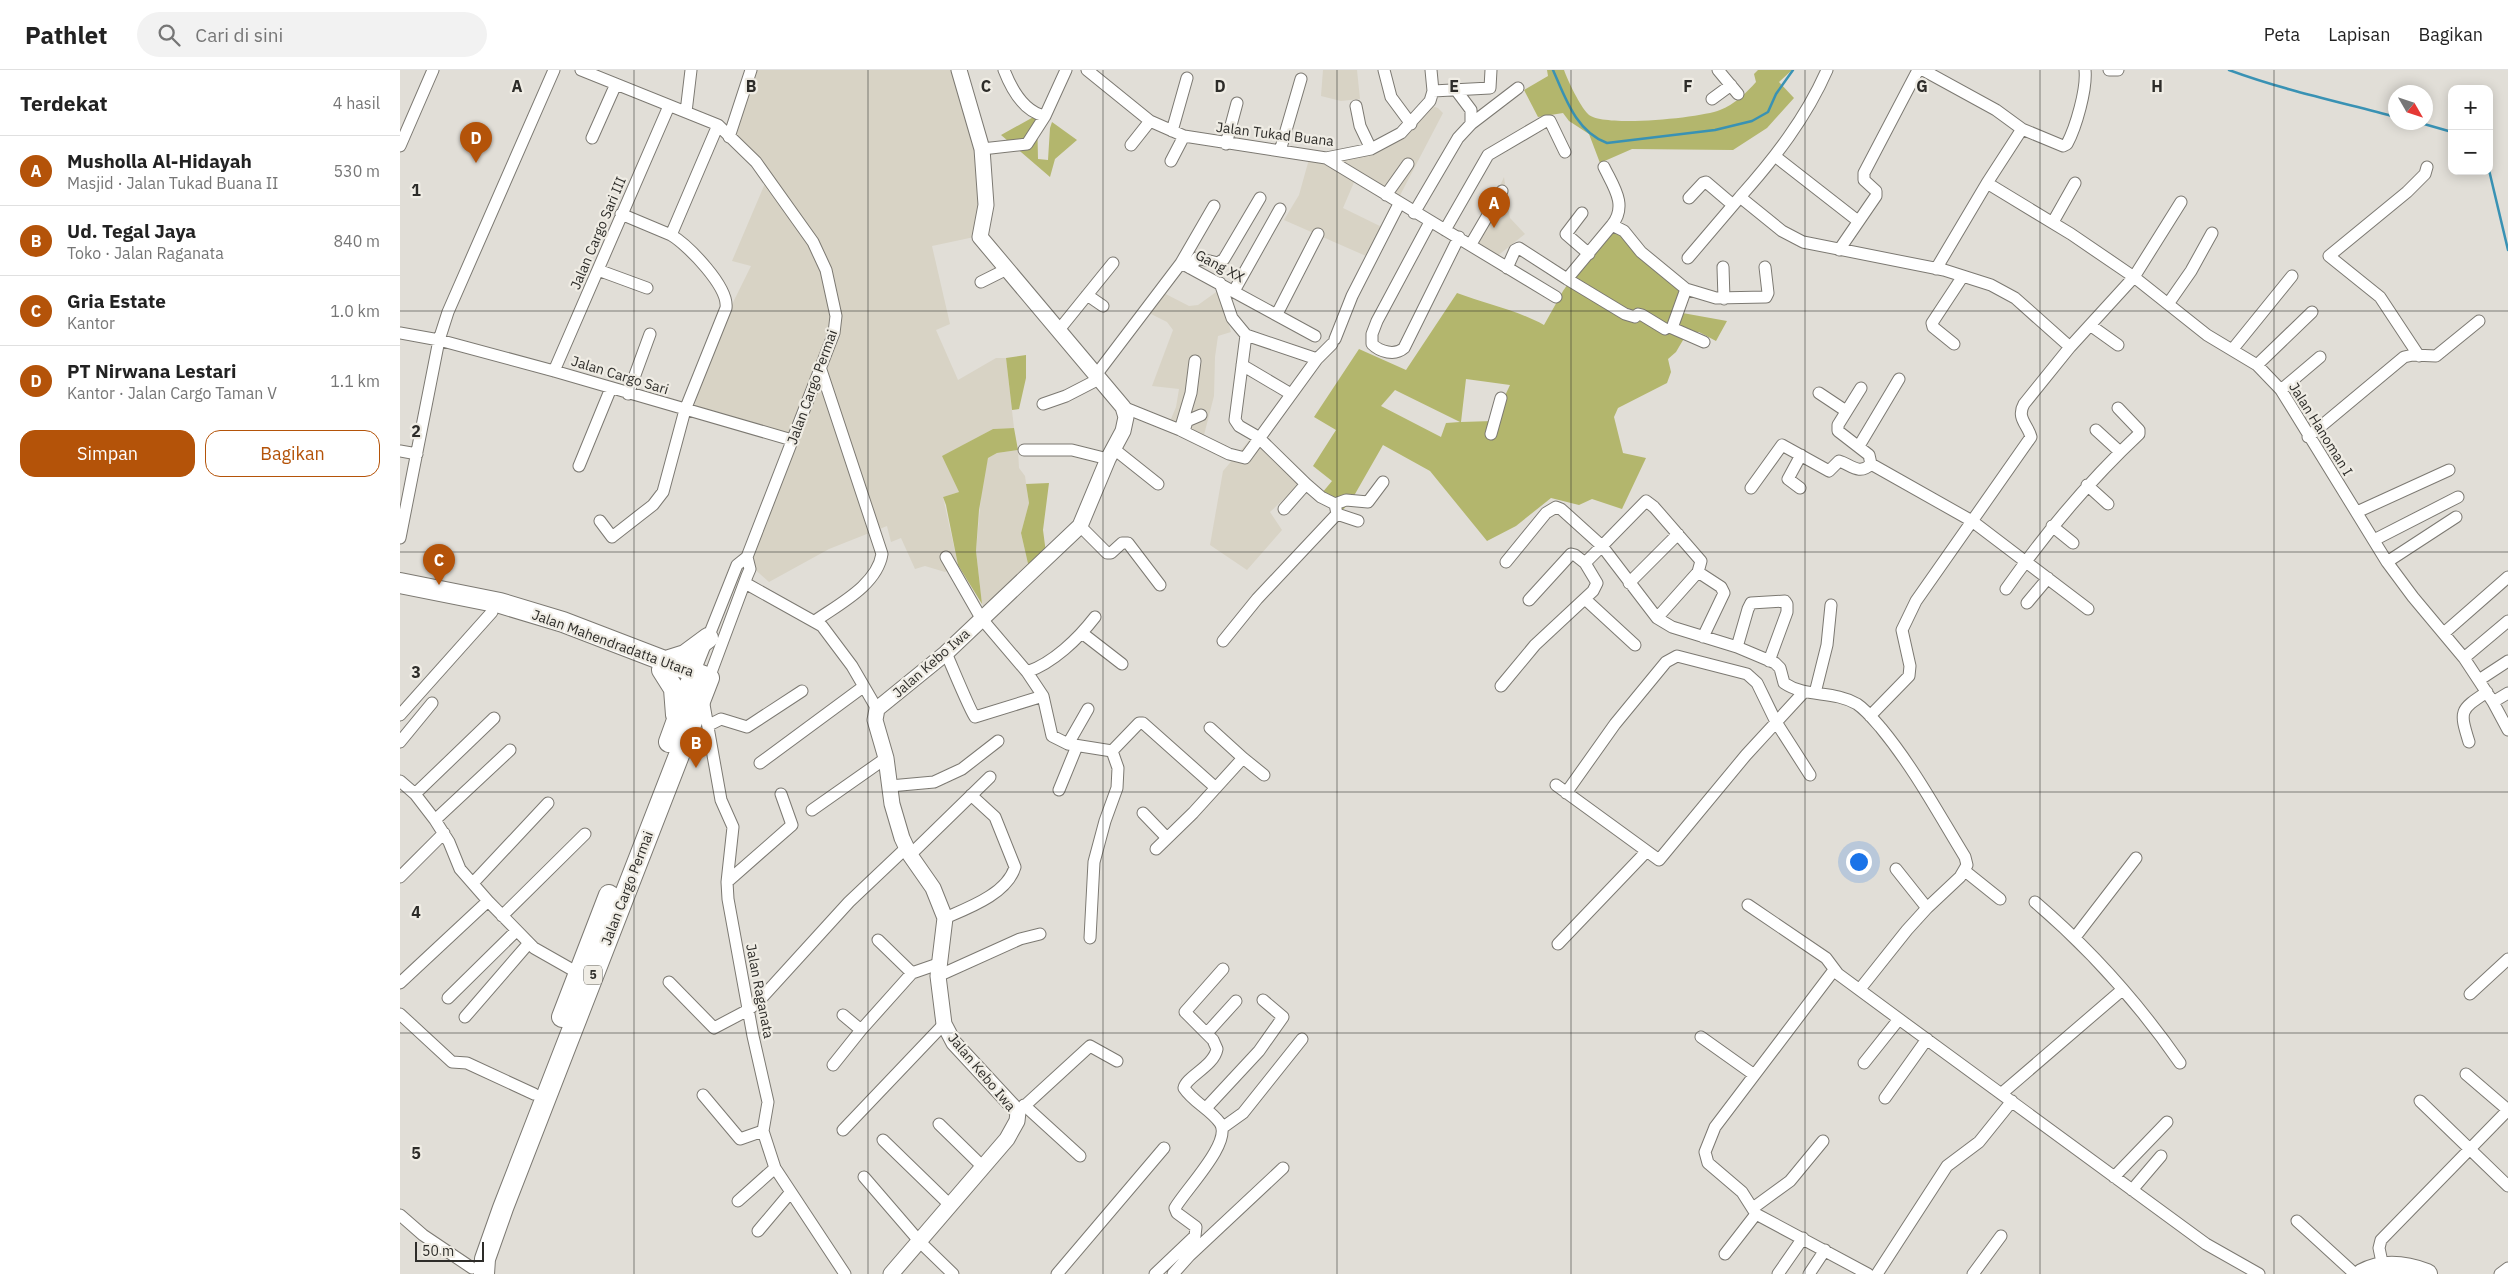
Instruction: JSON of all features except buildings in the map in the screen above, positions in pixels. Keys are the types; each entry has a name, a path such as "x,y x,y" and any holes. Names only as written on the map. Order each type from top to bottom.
{"highway":[{"name":"Jalan Mahendradatta Utara","path":"400,583 500,603 571,624 664,665 700,684"},
{"name":"Jalan Mahendradatta Utara","path":"400,594 492,612 664,665"},
{"path":"675,725 674,692 664,665 685,655 708,638"},
{"name":"Jalan Cargo Permai","path":"481,1270 472,1257 578,973 675,725 700,684"},
{"name":"Jalan Cargo Permai","path":"481,1270 700,684"},
{"path":"2362,1274 2383,1267 2412,1269 2427,1274"}],"street":[{"path":"400,146 433,70"},
{"path":"400,538 439,340 448,312 554,70"},
{"name":"Jalan Cargo Permai","path":"580,70 718,125 756,162 813,242 823,264 836,316 834,333 821,370 747,557 737,565 708,638 700,684"},
{"path":"686,112 691,70"},
{"path":"729,137 751,70"},
{"path":"959,70 982,149 986,205 980,236 1123,406 1182,431 1229,454 1245,458 1258,437 1317,359 1334,342 1352,296 1399,204"},
{"path":"1004,70 1017,95 1033,112 1044,116"},
{"path":"982,149 991,146 1024,146 1044,116 1066,70"},
{"name":"Jalan Tukad Buana","path":"1086,70 1150,121 1184,136 1326,158 1371,149 1392,139 1411,124 1426,108 1433,91"},
{"path":"1384,70 1391,97 1411,124"},
{"path":"1414,213 1453,145 1471,124 1514,91 1487,88 1433,91 1431,70"},
{"path":"1487,88 1491,70"},
{"path":"1712,99 1734,89 1718,70"},
{"path":"1688,258 1776,157 1808,108 1827,70"},
{"path":"1838,250 1874,201 1877,193 1864,180 1864,173 1918,70"},
{"path":"1923,70 1996,110 2022,129 2058,146 2066,146 2085,84 2085,70"},
{"path":"2109,70 2118,70"},
{"path":"1172,131 1187,78"},
{"path":"1280,151 1301,80"},
{"path":"592,138 616,84"},
{"path":"1456,90 1472,110 1471,124"},
{"path":"1226,144 1237,103"},
{"name":"Jalan Cargo Sari III","path":"554,371 621,214 670,106"},
{"path":"1356,106 1360,126 1371,149"},
{"path":"1444,230 1488,156 1548,120 1565,152"},
{"path":"1131,145 1150,121"},
{"path":"671,235 718,125"},
{"path":"1936,269 1987,182 2022,129"},
{"path":"1171,162 1184,136"},
{"path":"1776,157 1858,221"},
{"path":"1326,158 1399,204 1471,244 1556,297"},
{"path":"1386,196 1408,164"},
{"path":"2419,356 2380,297 2329,256 2408,192 2425,174 2427,166"},
{"path":"1567,279 1617,217 1620,202 1604,167"},
{"path":"1689,198 1706,182 1794,238 1838,250 1936,269 1991,285 2015,298 2070,347"},
{"name":"Jalan Hanoman I","path":"1987,182 2053,222 2134,277 2207,335 2257,365 2281,390 2308,437 2387,562 2413,597 2464,658 2490,697 2508,730"},
{"path":"2053,222 2075,182"},
{"path":"1471,244 1502,191"},
{"path":"1186,265 1197,258 1218,263 1224,259 1260,198"},
{"path":"1870,716 1909,676 1910,666 1902,635 1904,624 1926,585 2030,437 2023,424 2021,410 2070,347 2134,277 2181,202"},
{"path":"1186,265 1214,206"},
{"path":"1234,291 1280,209"},
{"path":"1582,212 1566,234 1589,254"},
{"path":"600,521 612,536 653,505 665,487 685,410 727,304 723,293 694,254 671,235 621,214"},
{"path":"1430,222 1377,321 1372,334 1372,344 1376,349 1392,352 1404,348 1459,237"},
{"path":"1612,225 1624,231 1641,252 1686,289 1724,298 1766,297 1768,293 1765,267"},
{"path":"1277,314 1318,234"},
{"path":"2168,304 2191,271 2212,234"},
{"path":"1507,268 1514,250 1519,248 1625,314 1634,317 1638,314 1642,315 1664,329"},
{"path":"1058,331 1113,263"},
{"name":"Gang XX","path":"1098,377 1186,265 1315,336"},
{"path":"1723,267 1724,298"},
{"path":"981,282 1007,269"},
{"path":"598,270 646,288"},
{"path":"1954,344 1933,327 1932,323 1964,276"},
{"path":"2232,350 2292,276"},
{"path":"1220,284 1232,318 1246,335 1317,359"},
{"path":"1686,289 1672,327 1674,331 1704,342"},
{"path":"1087,295 1103,306"},
{"path":"2257,365 2312,312"},
{"path":"2308,437 2404,357 2436,356 2480,321"},
{"path":"2090,325 2118,345"},
{"name":"Jalan Cargo Sari","path":"400,333 439,340 554,371 792,440"},
{"path":"628,394 650,334"},
{"path":"1246,335 1236,423 1258,437 1321,497 1336,509 1358,521"},
{"path":"2281,390 2320,357"},
{"path":"1182,431 1191,392 1195,361"},
{"path":"1242,365 1291,394"},
{"path":"815,621 872,578 881,564 882,554 821,370"},
{"path":"1043,404 1066,396 1098,377"},
{"path":"1859,446 1899,379"},
{"path":"579,466 611,388"},
{"path":"1861,388 1838,425 1838,431 1869,455 1871,464 1972,521 2088,609"},
{"path":"1819,393 1846,411"},
{"path":"1491,434 1501,398"},
{"name":"Jalan Kebo Iwa","path":"877,710 946,653 1080,526 1125,424 1123,406"},
{"path":"2006,589 2052,526 2087,485 2140,432 2118,408"},
{"path":"1182,431 1188,421 1201,414"},
{"path":"2096,430 2120,452"},
{"path":"1751,488 1779,446 1786,446 1829,471 1839,461 1855,469 1866,468 1871,464"},
{"path":"1024,450 1072,450 1111,454 1158,484"},
{"path":"400,451 417,454"},
{"path":"1800,488 1788,479 1801,455"},
{"path":"2357,512 2449,470"},
{"path":"1223,641 1336,509 1346,500 1368,502 1383,482"},
{"path":"1284,509 1306,484"},
{"path":"2087,485 2108,504"},
{"path":"2374,540 2458,497"},
{"path":"1585,563 1646,501 1654,507 1701,561 1698,572 1657,618"},
{"path":"1506,562 1546,512 1556,507 1561,509 1602,546 1657,618 1672,627 1736,647 1769,661 1780,668 1784,683 1809,693 1823,692 1852,701 1870,716 1896,747 1965,857 1967,866 1965,871 1927,908 1860,989"},
{"path":"2387,562 2456,517"},
{"path":"1080,526 1107,553 1111,553 1122,543 1128,544 1160,585"},
{"path":"2052,526 2073,543"},
{"path":"1629,582 1678,534"},
{"path":"1501,686 1535,645 1586,599 1597,583 1585,563 1571,554 1529,600"},
{"name":"Jalan Cargo Permai","path":"700,684 732,616 745,583 750,569 747,557"},
{"path":"946,557 981,618 1027,672 1043,696 1052,736 1073,745 1112,751"},
{"path":"1698,572 1721,587 1724,593 1703,637"},
{"path":"2444,633 2508,577"},
{"path":"2027,603 2048,578"},
{"path":"745,583 815,621 835,636 877,710 875,720 886,758 892,804 908,851 933,888 945,918 974,905 998,890 1013,873 1015,867 995,817 971,795"},
{"path":"1586,599 1634,645"},
{"path":"1736,647 1751,603 1784,601 1787,604 1787,612 1769,661"},
{"path":"1556,785 1656,859 1663,856 1746,754 1776,722 1809,693 1827,645 1831,605"},
{"path":"720,610 732,616"},
{"path":"400,715 492,612"},
{"path":"1027,672 1046,662 1082,633 1095,617"},
{"path":"2464,658 2508,621"},
{"path":"1082,633 1122,664"},
{"path":"946,653 963,688 972,714 976,717 1043,696"},
{"path":"1566,793 1616,724 1666,662 1673,657 1751,676 1757,683 1776,722 1810,775"},
{"path":"2479,680 2508,661"},
{"name":"Jalan Raganata","path":"700,684 709,725 721,800 733,827 727,882 738,958 768,1102 763,1131 775,1168 845,1274"},
{"path":"760,763 863,687"},
{"path":"709,725 721,719 746,727 802,691"},
{"path":"2469,742 2464,725 2464,710 2467,705 2508,693"},
{"path":"400,742 432,703"},
{"path":"1059,790 1073,745 1088,709"},
{"path":"415,794 494,718"},
{"path":"1112,751 1138,723 1143,723 1216,788"},
{"path":"1210,728 1264,775"},
{"path":"890,786 934,782 962,768 998,741"},
{"path":"435,820 510,750"},
{"path":"1090,938 1094,862 1105,821 1117,788 1118,768 1112,751"},
{"path":"812,810 886,758"},
{"path":"1156,849 1243,758"},
{"path":"669,982 714,1028 748,1010 849,902 990,777"},
{"path":"400,781 415,794 435,820 444,834 460,869 488,901 529,943 578,973"},
{"path":"727,882 792,825 782,794"},
{"path":"474,883 548,803"},
{"path":"1143,813 1167,838"},
{"path":"400,877 444,834"},
{"path":"502,916 585,834"},
{"path":"1558,944 1646,852"},
{"path":"2076,936 2136,858"},
{"path":"1896,869 1927,908"},
{"path":"1965,871 2000,899"},
{"path":"400,983 488,901"},
{"path":"2035,902 2076,936 2155,1028 2180,1063"},
{"path":"1748,905 1826,958 1834,970 1899,1019 2206,1244 2259,1274"},
{"name":"Jalan Kebo Iwa","path":"891,1274 1007,1139 1021,1109 954,1043 944,1024 938,970 945,918"},
{"path":"448,998 516,931"},
{"path":"833,1065 861,1030 912,973 938,970 1020,939 1040,934"},
{"path":"878,940 912,973"},
{"path":"465,1017 529,943"},
{"path":"2470,994 2508,960"},
{"path":"1173,1274 1197,1232 1196,1227 1177,1213 1175,1208 1214,1153 1221,1141 1222,1128 1206,1108 1184,1088 1185,1084 1196,1076 1216,1054 1217,1046 1207,1033 1185,1012 1223,969"},
{"path":"1834,970 1753,1074 1715,1127 1704,1152 1708,1163 1742,1192 1755,1211 1868,1274"},
{"path":"2002,1094 2122,990"},
{"path":"1206,1108 1259,1051 1283,1016 1263,1000"},
{"path":"1207,1033 1236,1001"},
{"path":"400,1014 449,1060 467,1063 534,1094"},
{"path":"843,1015 861,1030"},
{"path":"1864,1063 1899,1019"},
{"path":"842,1130 944,1024"},
{"path":"1701,1036 1753,1074"},
{"path":"1222,1128 1243,1114 1302,1039"},
{"path":"1885,1098 1927,1039"},
{"path":"1080,1156 1021,1109 1090,1046 1117,1061"},
{"path":"2383,1267 2379,1248 2381,1240 2508,1110 2466,1074"},
{"path":"703,1095 740,1139 763,1131"},
{"path":"1877,1274 1947,1166 1979,1142 2012,1101"},
{"path":"2420,1101 2508,1186"},
{"path":"2114,1177 2167,1122"},
{"path":"939,1124 984,1168"},
{"path":"883,1140 951,1206"},
{"path":"1725,1254 1755,1211 1794,1177 1823,1141"},
{"path":"1057,1274 1164,1148"},
{"path":"2132,1190 2161,1156"},
{"path":"738,1201 775,1168"},
{"path":"1155,1274 1185,1252 1283,1168"},
{"path":"864,1178 920,1242 953,1274"},
{"path":"758,1232 790,1193"},
{"path":"400,1215 423,1235 481,1270"},
{"path":"2297,1221 2355,1274"},
{"path":"1974,1274 2001,1236"},
{"path":"1778,1274 1803,1238"},
{"path":"1809,1274 1825,1250"},
{"path":"2500,1274 2508,1268"}],"shaded area":[{"path":"752,70 956,70 981,148 979,236 932,246 950,324 936,330 958,380 996,358 1006,358 1014,428 993,429 943,456 959,492 943,497 958,565 945,572 925,566 915,569 901,538 891,542 887,526 829,549 769,582 743,559 764,496 789,444 693,411 710,349 751,266 732,261 766,181 731,135"},
{"path":"1323,70 1357,70 1360,99 1341,101 1321,96"},
{"path":"1422,103 1438,108 1443,113 1395,205 1355,180 1343,208 1386,229 1366,256 1284,220 1299,195 1311,152 1330,157 1372,149 1400,127"},
{"path":"1504,177 1510,218 1525,234 1496,257 1486,248 1471,241 1482,224"},
{"path":"1156,289 1189,306 1198,305 1219,290 1231,332 1218,336 1215,357 1214,396 1203,439 1168,426 1176,407 1179,389 1152,386 1173,330 1167,322 1139,308"},
{"path":"1252,437 1302,482 1270,512 1282,530 1247,570 1210,545 1223,471"},
{"path":"1018,450 1019,468 1025,476 1029,503 1021,533 1029,568 987,611 982,604 976,551 982,485 988,458 997,453"}],"green space":[{"path":"1547,70 1564,70 1571,87 1588,114 1597,118 1611,120 1652,120 1693,116 1720,110 1735,102 1756,82 1754,74 1758,70 1792,70 1779,82 1794,98 1767,128 1733,150 1632,149 1600,163 1589,134 1569,121 1563,113 1538,117 1524,90 1548,76"},
{"path":"1037,115 1038,159 1048,160 1052,122 1077,140 1055,159 1050,177 1001,135"},
{"path":"1611,222 1688,289 1677,312 1727,321 1716,341 1699,332 1686,335 1676,352 1668,359 1671,372 1667,383 1618,408 1614,417 1623,453 1646,458 1622,509 1592,499 1579,505 1551,498 1516,526 1487,541 1430,471 1383,445 1351,501 1340,513 1322,493 1332,481 1313,466 1336,430 1314,417 1359,349 1406,370 1457,293 1512,311 1544,325 1563,291","holes":["1466,379 1510,385 1493,421 1461,422","1395,390 1460,422 1446,423 1441,437 1381,406"]},
{"path":"1026,355 1026,378 1019,409 1012,410 1006,358"},
{"path":"1014,428 1018,450 997,453 988,458 979,510 976,551 982,604 958,565 943,497 959,492 942,456 993,429"},
{"path":"1049,483 1043,530 1046,553 1029,568 1021,533 1029,503 1026,484"}],"waterway":[{"path":"1553,70 1567,102 1579,122 1596,138 1607,143 1715,130 1752,121 1768,112 1776,94 1793,70"},
{"path":"2229,70 2291,90 2388,115"},
{"path":"2433,127 2448,131"},
{"path":"2490,175 2508,250"}],"place":[{"name":"PT Nirwana Lestari","path":"476,163"},
{"name":"Musholla Al-Hidayah","path":"1494,228"},
{"name":"Gria Estate","path":"439,585"},
{"name":"Ud. Tegal Jaya","path":"696,768"}]}
